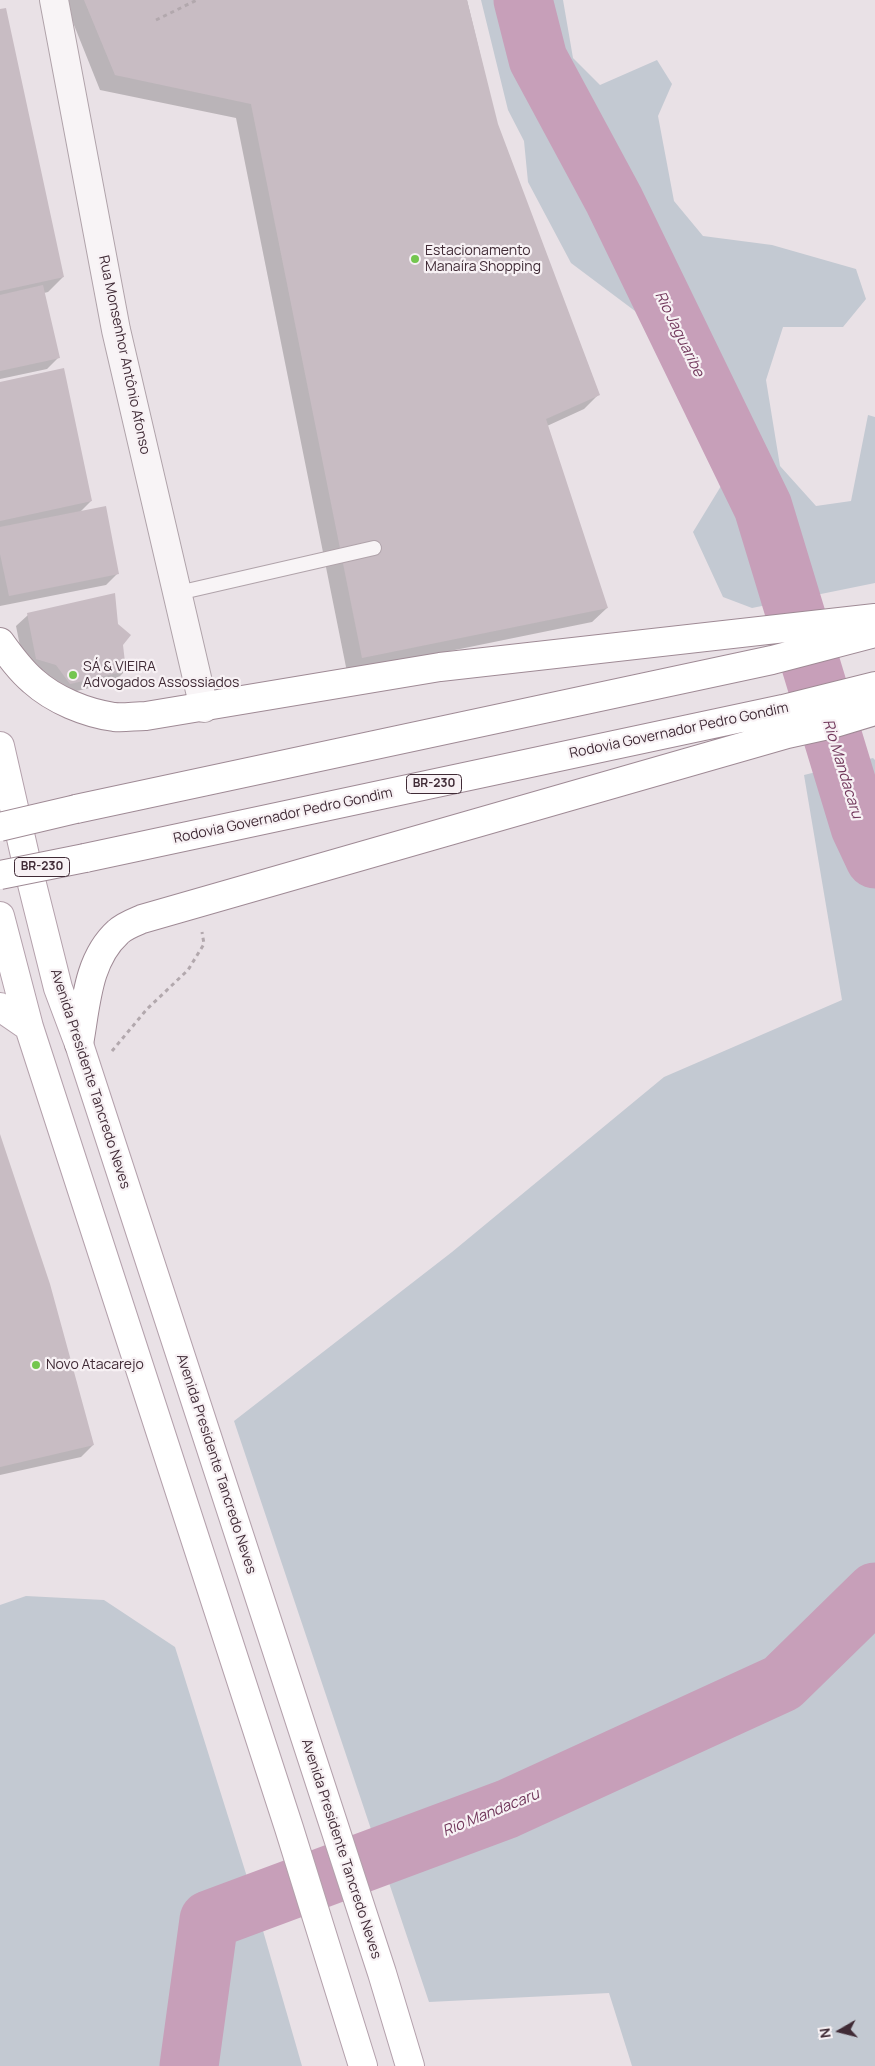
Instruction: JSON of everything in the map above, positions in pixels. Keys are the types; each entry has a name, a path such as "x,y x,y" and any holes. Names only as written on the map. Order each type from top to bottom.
{"main road":[{"path":"0,642 18,666 34,682 87,711 115,717 146,716 204,708 440,667 875,618"},
{"path":"0,826 772,660 875,633"},
{"name":"Rodovia Governador Pedro Gondim","path":"0,875 785,722 829,698 875,686"},
{"path":"79,1044 92,972 102,950 119,930 142,918 785,722 828,725 875,711"},
{"name":"Avenida Presidente Tancredo Neves","path":"0,746 58,988 79,1044 382,1973 410,2066"},
{"path":"0,916 29,1027 289,1828 363,2066"},
{"path":"0,1007 29,1027"}],"street":[{"name":"Rua Monsenhor Antônio Afonso","path":"54,0 116,330 204,708"}],"lane":[{"path":"178,593 374,548"}],"path":[{"path":"156,20 198,0"}],"shaded area":[{"path":"481,0 563,0 573,58 600,85 657,60 672,84 658,116 674,201 703,236 772,245 856,269 866,299 843,327 783,327 766,380 780,466 816,506 851,501 868,415 875,417 875,583 752,608 723,597 693,532 732,468 663,332 571,263 528,182 524,141 508,110"},
{"path":"873,758 875,760 875,2066 632,2066 609,1993 429,2002 234,1421 452,1252 664,1077 842,1000 804,775"},
{"path":"26,1596 104,1600 175,1647 253,1896 302,2066 0,2066 0,1605"}],"building":[{"name":"Estacionamento Manaíra Shopping","path":"84,0 467,0 498,124 600,395 546,419 608,608 362,658 251,104 115,75"},
{"path":"6,8 64,277 0,291 0,9"},
{"path":"43,285 60,358 0,371 0,295"},
{"path":"64,368 92,501 0,521 0,382"},
{"path":"106,506 119,574 9,596 0,554 0,527"},
{"path":"115,593 118,624 131,635 123,645 126,671 70,684 56,665 36,659 27,613"},
{"name":"Novo Atacarejo","path":"0,1134 50,1284 94,1445 0,1467"}],"waterway":[{"name":"Rio Jaguaribe","path":"523,0 538,59 614,200 763,507 860,827 875,859"},
{"name":"Rio Mandacaru","path":"189,2066 209,1920 507,1809 782,1683 875,1592"},
{"path":"855,1612 875,1618"}],"place":[{"name":"Estacionamento Manaíra Shopping","path":"415,259"},
{"name":"SÁ & VIEIRA Advogados Assossiados","path":"73,675"},
{"name":"Novo Atacarejo","path":"36,1365"}]}
